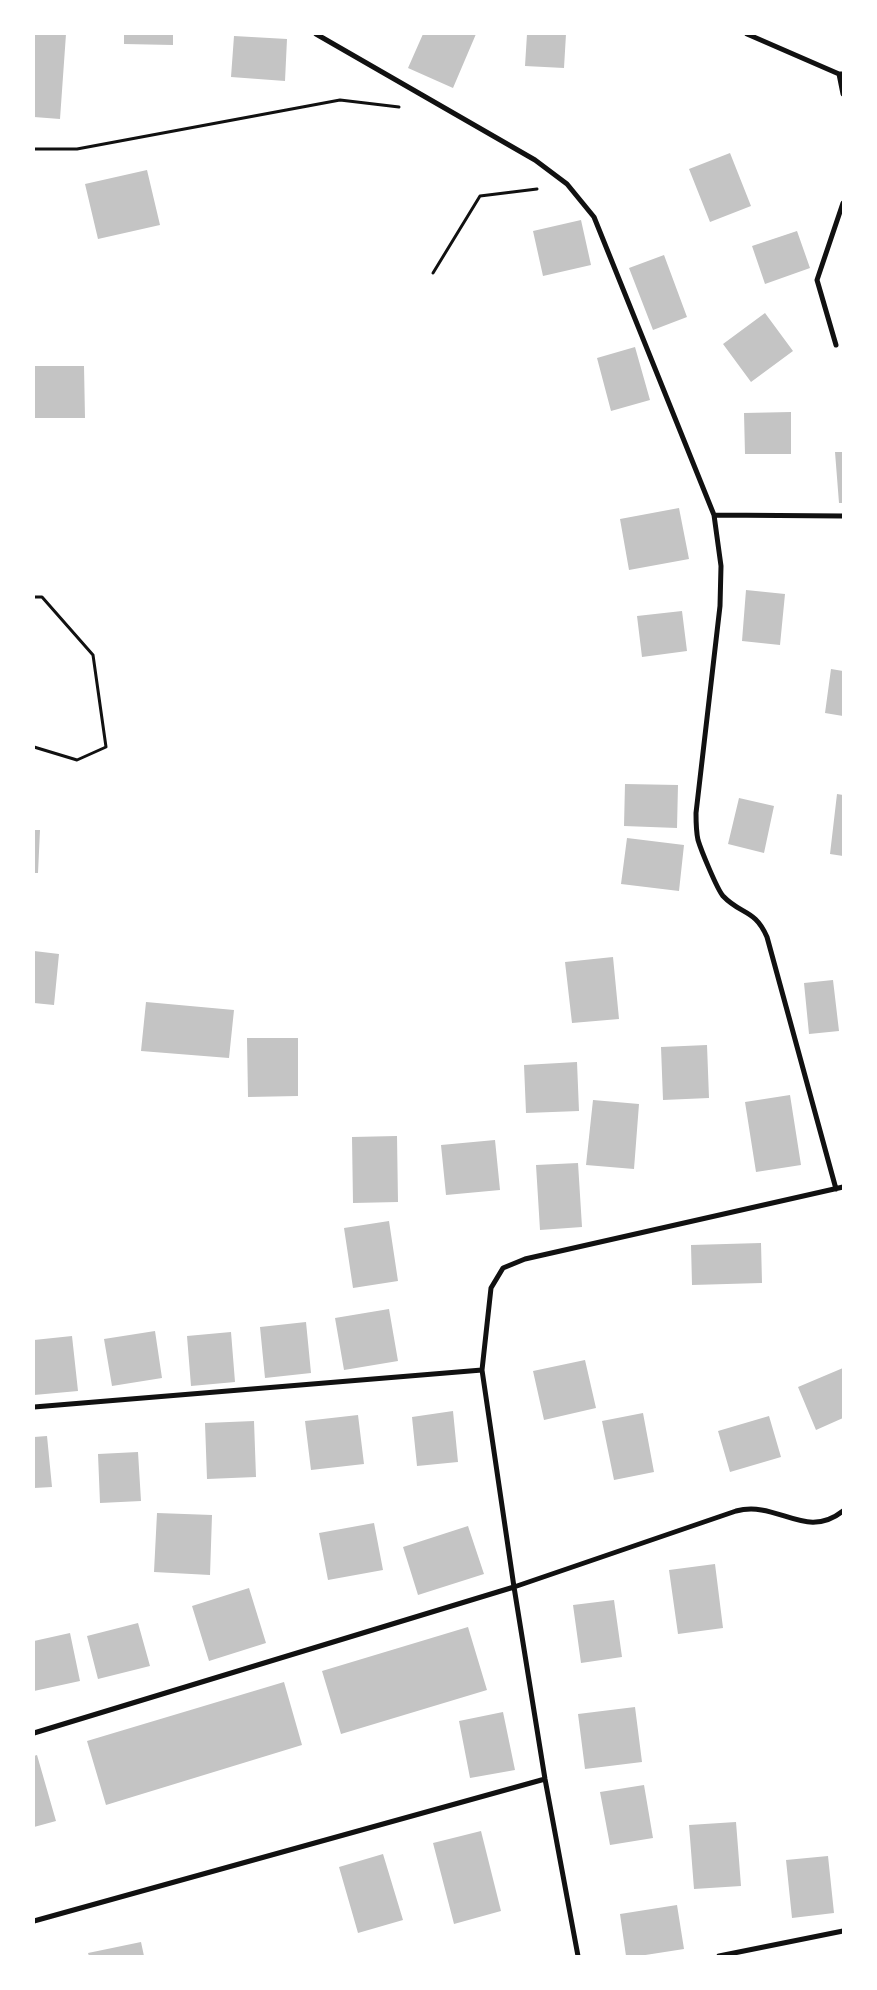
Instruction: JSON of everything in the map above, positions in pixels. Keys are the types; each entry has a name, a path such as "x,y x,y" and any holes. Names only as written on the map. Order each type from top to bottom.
{"street":[{"path":"316,34 535,160 567,184 594,217 714,515 721,566 720,606 696,827 698,841 722,895 733,904 752,914 762,924 836,1189"},
{"path":"747,34 841,74 843,94"},
{"path":"836,344 817,280 843,203"},
{"path":"714,515 843,516"},
{"path":"578,1956 545,1779 514,1588 482,1370 491,1288 503,1268 525,1258 843,1187"},
{"path":"34,1408 482,1370"},
{"path":"34,1733 514,1588 747,1508 758,1508 812,1524 832,1520 843,1511"},
{"path":"34,1921 545,1779"},
{"path":"719,1956 843,1931"}],"path":[{"path":"34,149 77,149 340,100 407,108"},
{"path":"433,273 480,196 567,184"},
{"path":"34,597 42,597 92,655 106,746 77,760 34,747"}],"building":[{"path":"34,34 66,34 60,119 34,117"},
{"path":"124,34 173,34 173,45 124,44"},
{"path":"423,34 476,34 453,88 408,68"},
{"path":"527,34 566,34 564,68 525,66"},
{"path":"234,36 287,39 285,81 231,77"},
{"path":"730,153 751,206 710,222 689,169"},
{"path":"147,170 160,225 98,239 85,184"},
{"path":"581,220 591,265 543,276 533,231"},
{"path":"797,231 810,268 765,284 752,246"},
{"path":"664,255 687,317 653,330 629,268"},
{"path":"765,313 793,351 751,382 723,344"},
{"path":"635,347 650,400 611,411 597,358"},
{"path":"34,366 84,366 85,418 34,418"},
{"path":"791,412 791,454 745,454 744,413"},
{"path":"835,452 843,452 843,503 839,503"},
{"path":"679,508 689,559 629,570 620,519"},
{"path":"746,590 785,594 780,645 742,641"},
{"path":"682,611 687,651 642,657 637,616"},
{"path":"831,669 843,671 843,716 825,713"},
{"path":"625,784 678,785 677,828 624,826"},
{"path":"837,794 843,795 843,856 830,854"},
{"path":"739,798 774,806 764,853 728,844"},
{"path":"34,830 40,830 38,873 34,873"},
{"path":"627,838 684,845 679,891 621,884"},
{"path":"34,951 59,954 54,1005 34,1003"},
{"path":"613,957 619,1019 572,1023 565,962"},
{"path":"833,980 839,1031 809,1034 804,983"},
{"path":"146,1002 234,1010 229,1058 141,1051"},
{"path":"247,1038 298,1038 298,1096 248,1097"},
{"path":"707,1045 709,1098 663,1100 661,1047"},
{"path":"577,1062 579,1111 526,1113 524,1065"},
{"path":"790,1095 801,1165 756,1172 745,1102"},
{"path":"593,1100 639,1104 634,1169 586,1165"},
{"path":"397,1136 398,1202 353,1203 352,1137"},
{"path":"495,1140 500,1190 446,1195 441,1145"},
{"path":"578,1163 582,1227 540,1230 536,1165"},
{"path":"389,1221 398,1281 353,1288 344,1228"},
{"path":"761,1243 762,1283 692,1285 691,1245"},
{"path":"389,1309 398,1361 344,1370 335,1318"},
{"path":"306,1322 311,1373 265,1378 260,1327"},
{"path":"155,1331 162,1378 112,1386 104,1339"},
{"path":"231,1332 235,1382 191,1386 187,1336"},
{"path":"72,1336 78,1391 34,1395 34,1340"},
{"path":"585,1360 596,1408 544,1420 533,1371"},
{"path":"843,1368 843,1418 816,1430 798,1387"},
{"path":"453,1411 458,1462 417,1466 412,1417"},
{"path":"643,1413 654,1472 614,1480 602,1421"},
{"path":"358,1415 364,1464 311,1470 305,1421"},
{"path":"769,1416 781,1457 730,1472 718,1431"},
{"path":"254,1421 256,1477 207,1479 205,1423"},
{"path":"47,1436 52,1487 34,1488 34,1437"},
{"path":"138,1452 141,1501 100,1503 98,1454"},
{"path":"157,1513 212,1515 210,1575 154,1572"},
{"path":"374,1523 383,1570 328,1580 319,1533"},
{"path":"468,1526 484,1574 418,1595 403,1547"},
{"path":"715,1564 723,1628 678,1634 669,1570"},
{"path":"249,1588 266,1643 209,1661 192,1606"},
{"path":"614,1600 622,1657 581,1663 573,1605"},
{"path":"138,1623 150,1666 98,1679 87,1636"},
{"path":"468,1627 487,1690 341,1734 322,1671"},
{"path":"70,1633 80,1681 34,1691 34,1641"},
{"path":"284,1682 302,1745 106,1805 87,1741"},
{"path":"635,1707 642,1762 585,1769 578,1714"},
{"path":"503,1712 515,1770 470,1778 459,1721"},
{"path":"37,1755 56,1821 34,1827 34,1756"},
{"path":"644,1785 653,1838 610,1845 600,1792"},
{"path":"736,1822 741,1886 694,1889 689,1825"},
{"path":"481,1831 501,1911 454,1924 433,1843"},
{"path":"383,1854 403,1920 358,1933 339,1867"},
{"path":"828,1856 834,1913 792,1918 786,1860"},
{"path":"677,1905 684,1949 639,1956 626,1956 620,1914"},
{"path":"141,1942 144,1956 89,1956 88,1953"}]}
